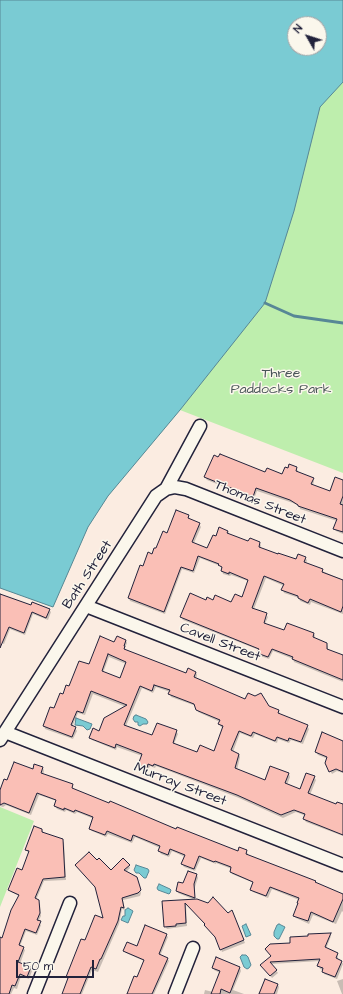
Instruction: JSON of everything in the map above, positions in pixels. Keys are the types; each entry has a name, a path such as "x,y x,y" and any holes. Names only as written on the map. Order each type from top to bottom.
{"street":[{"name":"Bath Street","path":"3,736 156,496 166,489 200,426"},
{"name":"Thomas Street","path":"166,489 175,487 186,489 343,552"},
{"name":"Cavell Street","path":"86,606 343,707"},
{"name":"Murray Street","path":"3,736 343,865"},
{"path":"34,994 70,903"},
{"path":"175,994 193,948"}],"green space":[{"name":"Three Paddocks Park","path":"343,0 343,473 180,410 108,496 88,527 53,607 0,588 214,51 287,22 287,56 327,56 327,16 303,16"},
{"path":"0,807 34,821 0,907"}],"water":[{"path":"0,0 343,0 343,82 320,107 294,211 265,303 180,410 108,496 88,527 53,607 0,588"},
{"path":"136,715 146,719 148,722 147,724 140,726 138,725 138,722 135,722 133,719"},
{"path":"76,718 92,724 90,729 87,730 83,726 75,725"},
{"path":"136,865 148,869 149,871 146,878 139,873 136,873 134,870"},
{"path":"159,884 170,889 170,893 169,894 158,890 157,888"},
{"path":"128,908 133,911 128,923 121,920 123,916 125,916 125,910"},
{"path":"246,924 251,935 246,937 242,926"},
{"path":"279,924 285,927 279,939 277,939 274,936 274,932"},
{"path":"242,955 246,955 248,957 251,965 247,969 244,967 240,957"}],"building":[{"path":"220,454 265,472 267,468 282,474 285,467 288,468 289,464 297,467 296,471 314,478 311,484 330,491 335,477 343,480 343,496 340,504 343,505 343,532 333,529 337,519 298,506 290,500 256,488 253,497 204,477 214,455 218,457"},
{"path":"176,510 189,515 188,518 200,523 192,542 207,548 213,535 216,536 219,527 228,531 227,533 248,541 250,538 260,542 259,547 278,554 296,559 298,554 306,557 304,562 323,569 322,572 343,580 343,606 341,612 310,599 308,603 298,598 298,596 281,590 284,584 264,576 252,608 267,613 264,623 284,630 287,623 314,633 313,637 327,643 327,649 343,655 343,680 272,649 268,657 257,653 259,649 180,617 190,593 206,600 207,597 213,600 215,595 231,602 235,594 242,597 248,580 229,572 229,574 221,571 222,567 218,565 219,564 198,556 193,571 181,567 164,612 128,598 140,565 143,566 148,552 152,554 163,531 167,533"},
{"path":"0,594 31,605 32,602 50,609 46,618 32,612 24,633 9,627 0,648"},
{"path":"100,636 114,642 117,636 126,640 124,649 186,673 188,668 196,672 194,677 245,699 248,693 255,696 261,693 269,706 279,710 278,713 308,725 301,742 289,738 288,741 277,737 275,741 253,732 251,736 239,731 231,750 239,754 235,768 265,780 270,766 289,773 285,783 300,789 306,773 315,776 308,793 336,804 337,802 343,804 343,835 303,819 305,814 294,810 281,815 237,795 154,764 153,766 148,764 147,768 138,765 142,754 116,744 115,748 89,738 93,728 99,731 104,718 127,705 91,691 83,713 77,711 71,725 76,727 72,737 43,726 50,707 54,708 60,693 63,694 66,685 69,686 79,661 89,664","holes":["108,654 126,662 120,678 102,671","154,685 170,690 168,694 194,704 196,710 220,720 218,724 223,726 214,751 200,745 197,752 173,743 177,730 157,723 152,735 124,725 140,686 152,691"]},
{"path":"322,732 343,741 343,772 336,769 329,772 325,763 327,757 315,752"},
{"path":"14,762 33,769 34,764 43,767 41,773 73,784 72,788 109,803 110,801 176,829 177,827 238,851 239,847 247,850 246,854 316,881 315,882 343,894 343,899 333,922 311,912 308,921 293,916 299,898 270,887 266,896 250,890 253,882 230,872 231,867 199,856 194,869 181,864 185,855 170,849 168,855 158,851 160,846 133,835 131,841 107,831 105,835 89,829 93,817 75,810 74,812 54,806 56,800 37,793 29,813 4,803 0,805 0,790 4,779 7,780"},
{"path":"34,826 42,829 42,832 63,839 65,877 43,879 35,898 39,900 40,913 37,920 41,921 36,933 25,929 19,945 24,947 18,962 31,967 27,977 20,974 15,986 12,985 9,994 0,994 0,937 2,938 11,910 19,895 8,890 17,868 22,870 29,851 25,850"},
{"path":"89,852 97,860 99,858 111,870 123,858 130,865 124,870 137,877 141,890 138,893 122,898 124,908 121,907 118,921 101,959 96,969 91,967 80,994 62,994 68,978 66,977 81,939 85,940 95,915 103,918 95,887 75,865"},
{"path":"188,871 197,874 194,884 195,898 176,891 178,882 183,883"},
{"path":"213,897 228,913 232,910 244,940 220,950 215,937 185,903 186,923 164,927 162,901 197,899 208,903"},
{"path":"145,925 167,934 159,954 168,958 152,994 127,994 134,976 137,977 144,960 123,951 127,942 137,946"},
{"path":"331,933 325,947 338,953 336,958 342,961 335,977 322,972 323,968 317,966 320,959 270,962 277,970 270,976 260,965 271,956 265,949 270,944 290,943 290,937 308,936 308,934"},
{"path":"216,957 240,967 230,993 221,989 220,994 211,994 220,971 212,968"},
{"path":"265,979 278,984 274,994 259,994"}],"waterway":[{"path":"265,303 294,316 343,323"}]}
